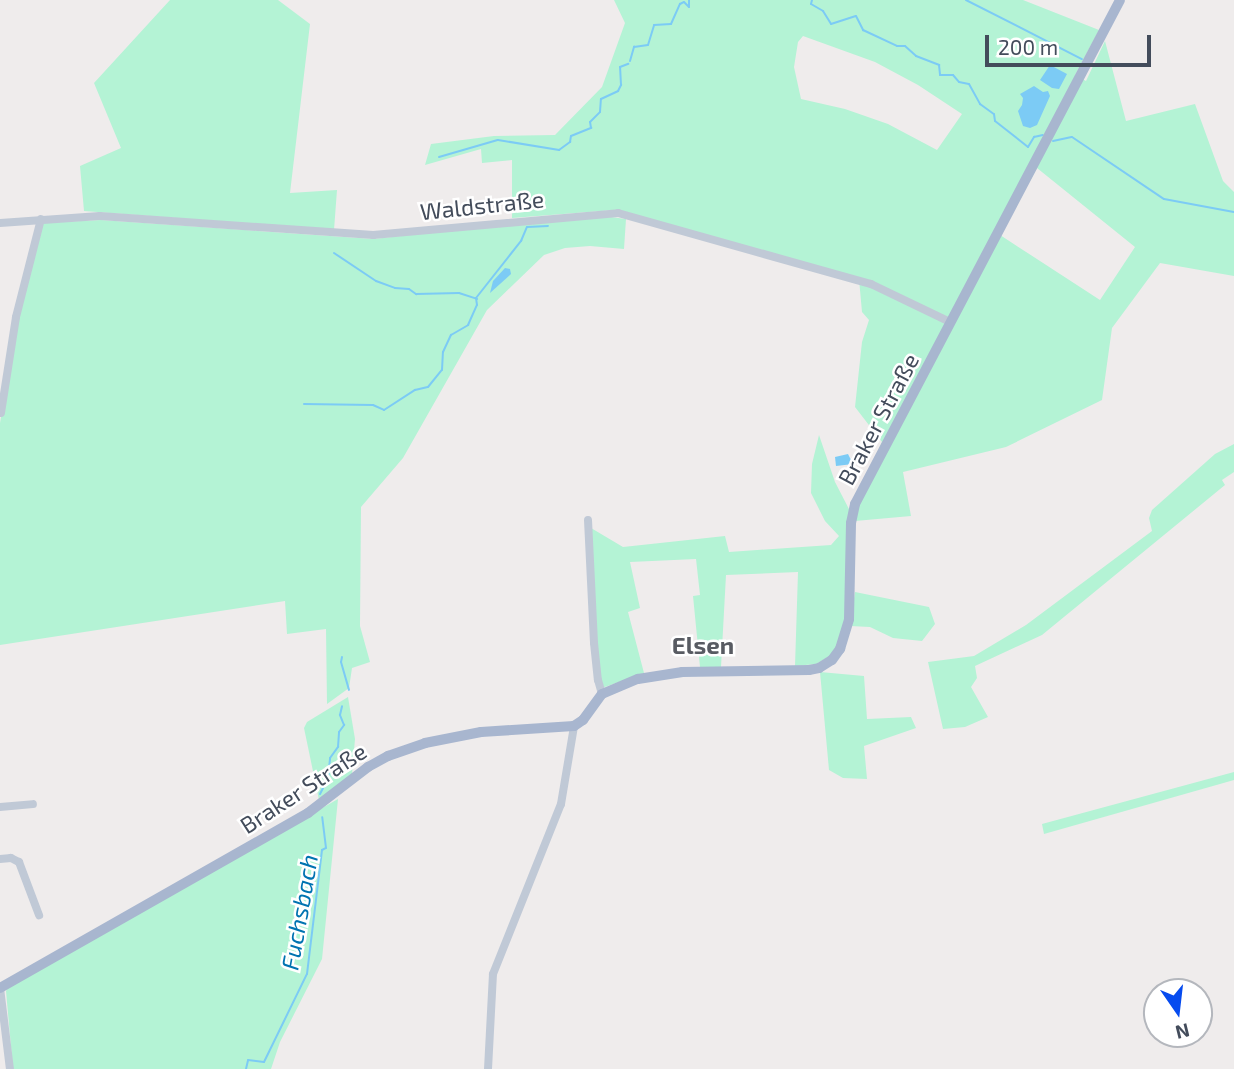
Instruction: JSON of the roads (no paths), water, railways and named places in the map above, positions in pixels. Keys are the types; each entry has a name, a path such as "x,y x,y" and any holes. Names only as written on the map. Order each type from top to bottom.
{"main road":[{"name":"Braker Straße","path":"602,694 623,684 669,674 809,670 820,668 832,660 840,649 849,619 852,511 1120,0"},
{"path":"574,726 583,720 602,694"},
{"name":"Braker Straße","path":"0,988 308,813 368,767 388,756 425,743 481,732 574,726"}],"street":[{"name":"Waldstraße","path":"0,223 100,216 373,235 618,213 871,284 950,322"},
{"path":"1,413 16,317 41,219"},
{"path":"588,520 594,643 602,694"},
{"path":"488,1069 493,974 561,804 574,726"},
{"path":"0,807 33,804"},
{"path":"0,859 11,858 19,862 39,915"},
{"path":"0,988 10,1069"}],"water":[{"path":"1050,65 1067,74 1059,89 1040,80"},
{"path":"1034,86 1043,92 1048,91 1050,96 1037,125 1030,128 1023,126 1018,111 1023,98 1020,94"},
{"path":"505,268 510,269 511,274 490,293 493,281"},
{"path":"848,454 853,464 836,466 835,457"}],"waterway":[{"path":"630,61 634,47 648,45 654,25 671,24 680,4 684,2 689,7 689,0"},
{"path":"812,0 811,4 823,11 831,24 856,16 863,30 897,46 905,46 916,56 939,65 940,75 953,75 959,82 969,84 980,104 994,114 995,121 1028,147 1034,137 1043,135"},
{"path":"966,0 1082,59"},
{"path":"439,157 498,140 559,150 570,142 571,136 591,128 590,122 600,112 601,99 618,91 621,85 620,67 628,64"},
{"path":"1053,141 1072,137 1164,199 1234,212"},
{"path":"304,404 373,405 384,410 415,390 428,387 442,370 443,352 451,335 468,325 477,305 476,298 521,241 527,227 548,226"},
{"path":"334,253 376,281 395,288 409,289 416,294 459,293 477,299"},
{"name":"Fuchsbach","path":"342,657 349,690"},
{"name":"Fuchsbach","path":"320,794 328,778 330,758 338,747 339,732 344,725 340,715 342,706"},
{"name":"Fuchsbach","path":"246,1069 248,1060 264,1062 307,974 322,850 326,848 322,817"}],"district":[{"name":"Elsen","path":"703,645"}]}
